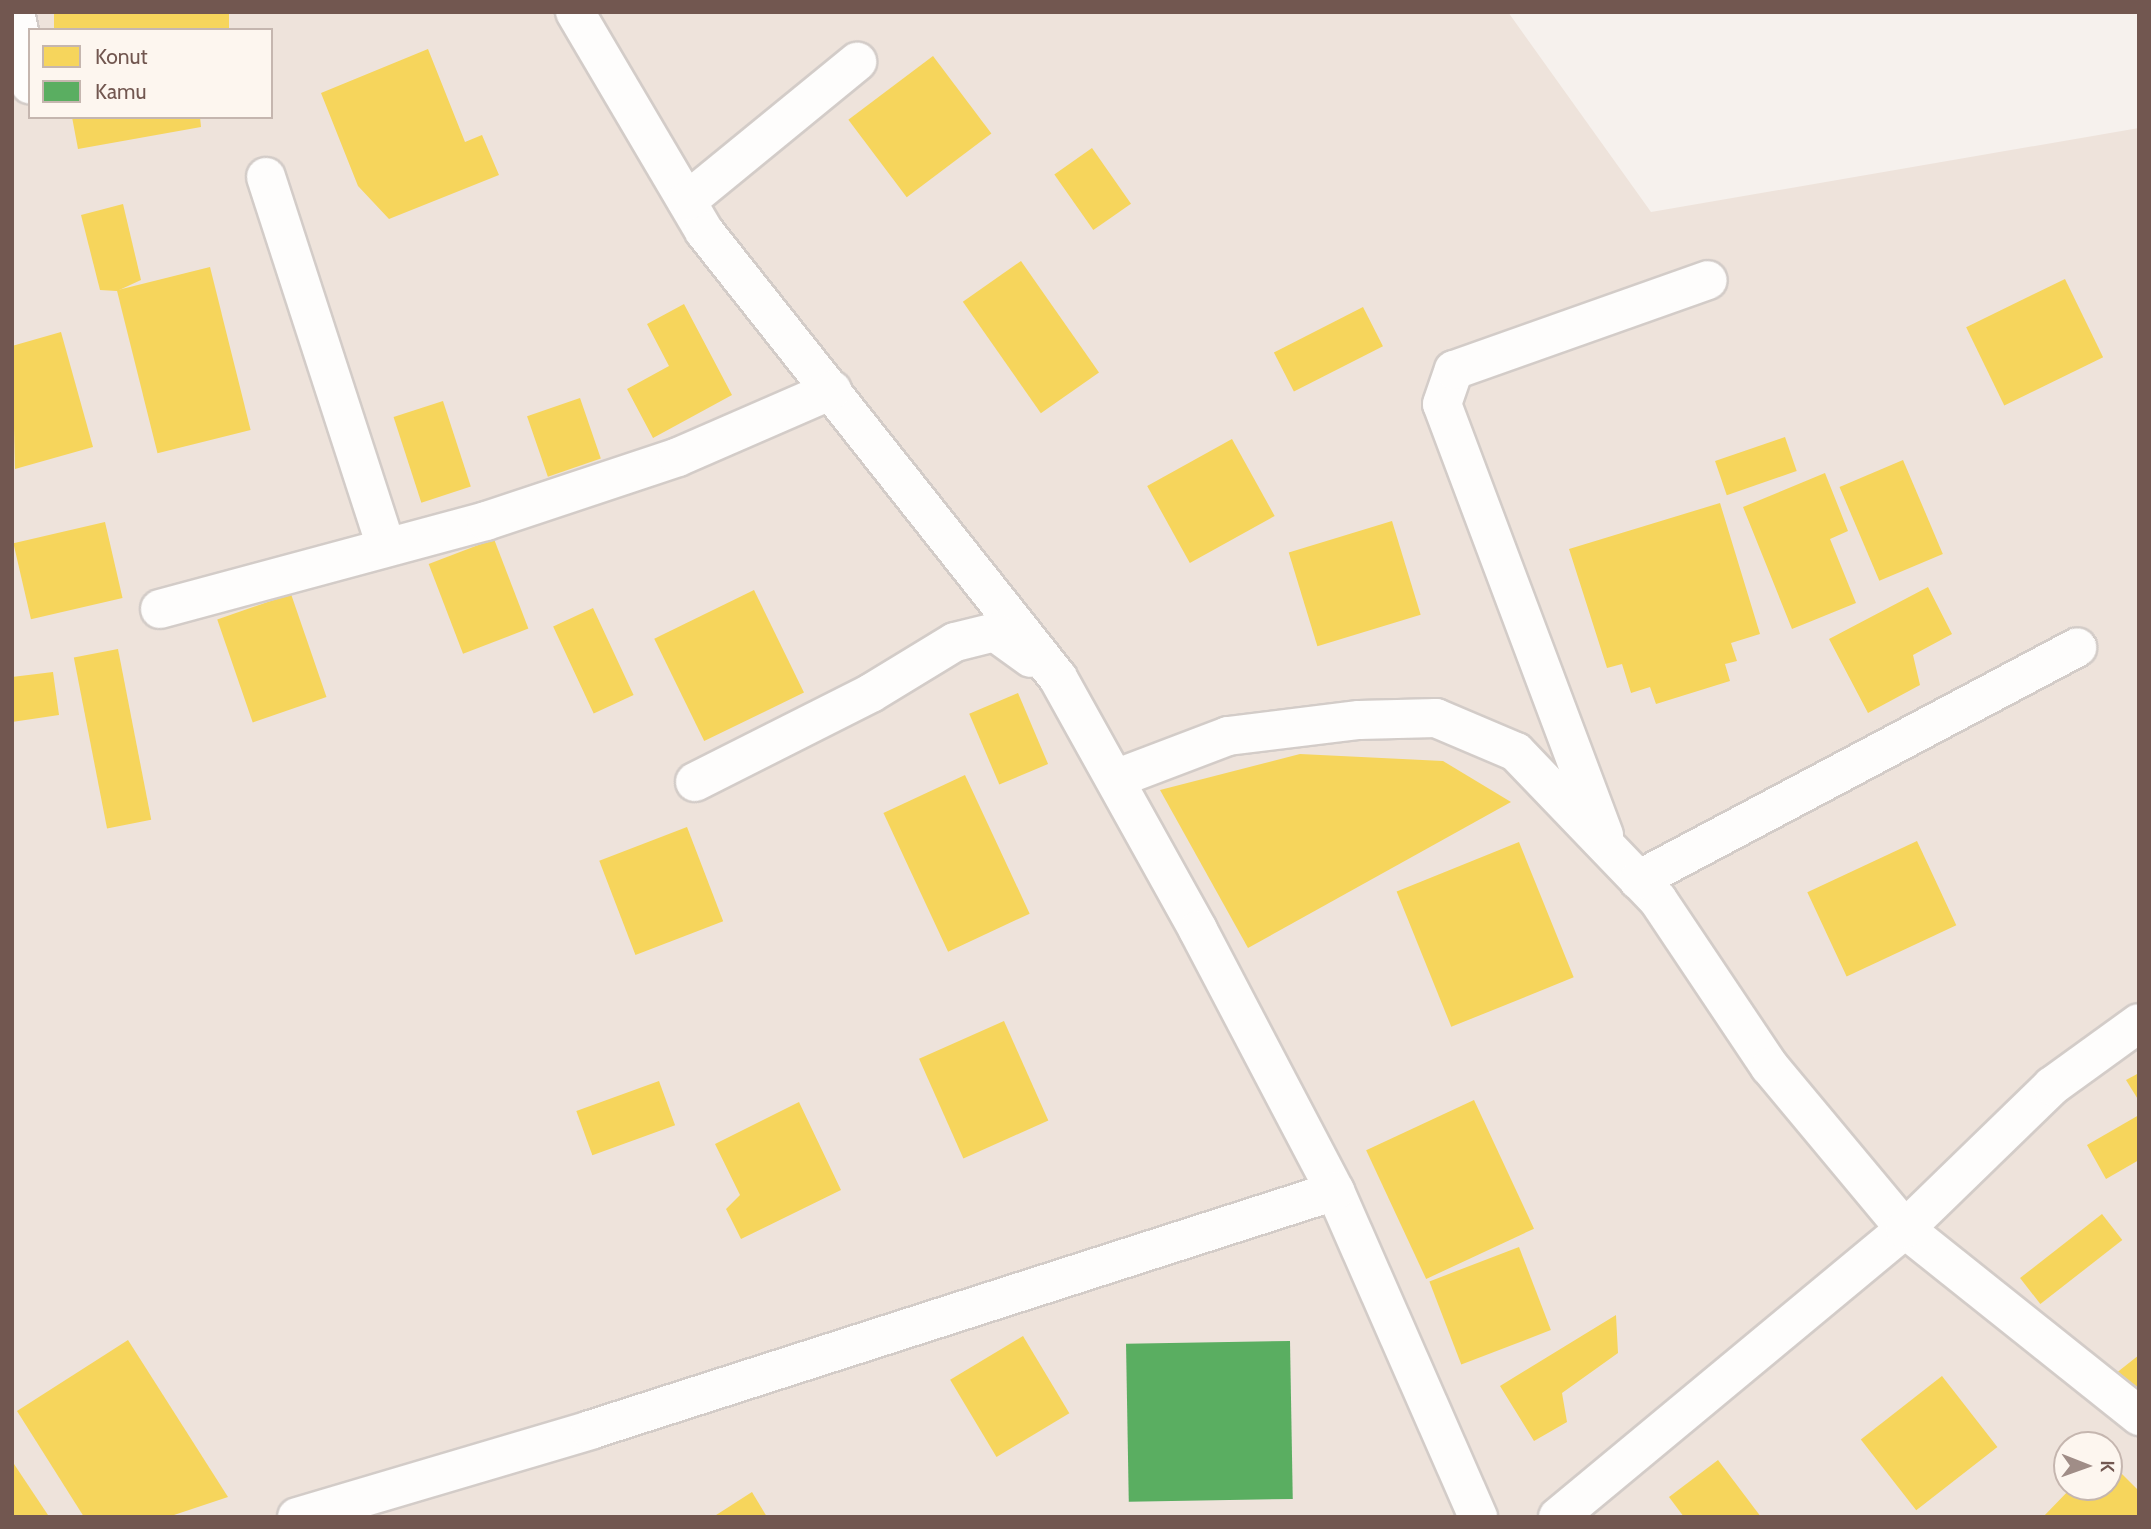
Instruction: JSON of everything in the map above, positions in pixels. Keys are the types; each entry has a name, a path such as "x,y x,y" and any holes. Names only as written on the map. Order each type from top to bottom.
{"street":[{"path":"15,12 28,74"},
{"path":"575,12 704,231 1058,678 1115,779 1335,1191 1478,1517"},
{"path":"687,201 857,62"},
{"path":"266,177 386,547"},
{"path":"1610,850 1442,404 1454,370 1708,279"},
{"path":"160,609 486,521 678,457 832,390"},
{"path":"695,782 872,693 955,642 995,632 1058,678"},
{"path":"1638,880 2077,648"},
{"path":"1115,779 1228,736 1359,720 1436,718 1516,752 1658,900 1770,1067 1905,1229 2139,1416"},
{"path":"1558,1517 1905,1229 2052,1086 2139,1023"},
{"path":"298,1517 590,1430 1335,1191"}],"shaded area":[{"path":"12,12 1508,12 1651,212 2139,128 2139,1517 12,1517"}],"building: Konut":[{"path":"54,12 229,12 229,28 54,28"},
{"path":"428,49 465,142 482,135 499,175 389,219 358,186 321,93"},
{"path":"933,56 991,133 907,197 848,120"},
{"path":"72,119 200,119 201,127 78,149"},
{"path":"1092,148 1131,204 1093,230 1054,174"},
{"path":"123,204 141,280 117,291 100,290 81,215"},
{"path":"1021,261 1099,372 1041,413 963,302"},
{"path":"210,267 251,430 157,453 117,290"},
{"path":"2065,279 2103,357 2004,405 1966,327"},
{"path":"684,304 732,395 653,438 627,389 669,366 647,324"},
{"path":"1363,307 1383,346 1294,392 1274,352"},
{"path":"61,332 93,447 15,469 12,346"},
{"path":"580,398 601,459 548,477 527,416"},
{"path":"443,401 471,487 421,503 394,417"},
{"path":"1785,437 1797,471 1727,495 1715,461"},
{"path":"1232,439 1275,516 1190,563 1147,486"},
{"path":"1903,460 1943,554 1879,581 1839,487"},
{"path":"1825,473 1848,531 1830,539 1856,603 1792,629 1743,507"},
{"path":"1720,503 1760,634 1731,643 1737,661 1725,664 1730,681 1656,704 1650,687 1631,693 1622,664 1607,668 1569,549"},
{"path":"1392,521 1421,615 1317,646 1289,553"},
{"path":"105,522 123,598 31,619 13,543"},
{"path":"494,539 528,629 463,654 429,564"},
{"path":"1928,587 1952,634 1913,655 1920,685 1868,713 1829,639"},
{"path":"754,590 804,692 704,741 654,639"},
{"path":"291,594 326,697 253,722 217,619"},
{"path":"593,608 634,695 594,714 553,627"},
{"path":"118,649 151,820 107,828 74,658"},
{"path":"53,672 59,715 12,722 12,677"},
{"path":"1018,693 1048,764 999,785 969,714"},
{"path":"1300,754 1443,761 1511,802 1248,948 1160,790"},
{"path":"965,775 1030,914 948,952 883,813"},
{"path":"687,827 723,921 635,955 599,861"},
{"path":"1917,841 1956,925 1847,976 1807,892"},
{"path":"1519,842 1574,977 1451,1027 1397,891"},
{"path":"1004,1021 1048,1121 963,1158 919,1059"},
{"path":"2139,1073 2139,1101 2126,1080"},
{"path":"659,1081 675,1125 592,1155 576,1111"},
{"path":"1474,1100 1534,1229 1426,1279 1366,1150"},
{"path":"799,1102 841,1190 741,1239 726,1209 740,1195 715,1144"},
{"path":"2139,1115 2139,1160 2106,1179 2087,1145"},
{"path":"2102,1214 2122,1240 2040,1304 2020,1278"},
{"path":"1519,1247 1551,1330 1461,1364 1429,1281"},
{"path":"1616,1315 1618,1353 1562,1393 1567,1422 1534,1441 1500,1386"},
{"path":"1023,1336 1069,1413 996,1457 950,1380"},
{"path":"128,1340 228,1497 168,1517 84,1517 17,1411"},
{"path":"2139,1355 2139,1403 2115,1374"},
{"path":"1942,1376 1997,1447 1916,1510 1861,1439"},
{"path":"1718,1460 1761,1517 1684,1517 1669,1497"},
{"path":"12,1461 48,1515 45,1517 12,1517"},
{"path":"2123,1475 2139,1491 2139,1517 2043,1517 2058,1501 2123,1501"},
{"path":"752,1492 767,1517 713,1517"}],"building: Kamu":[{"path":"1290,1341 1293,1499 1129,1502 1126,1344"}]}
